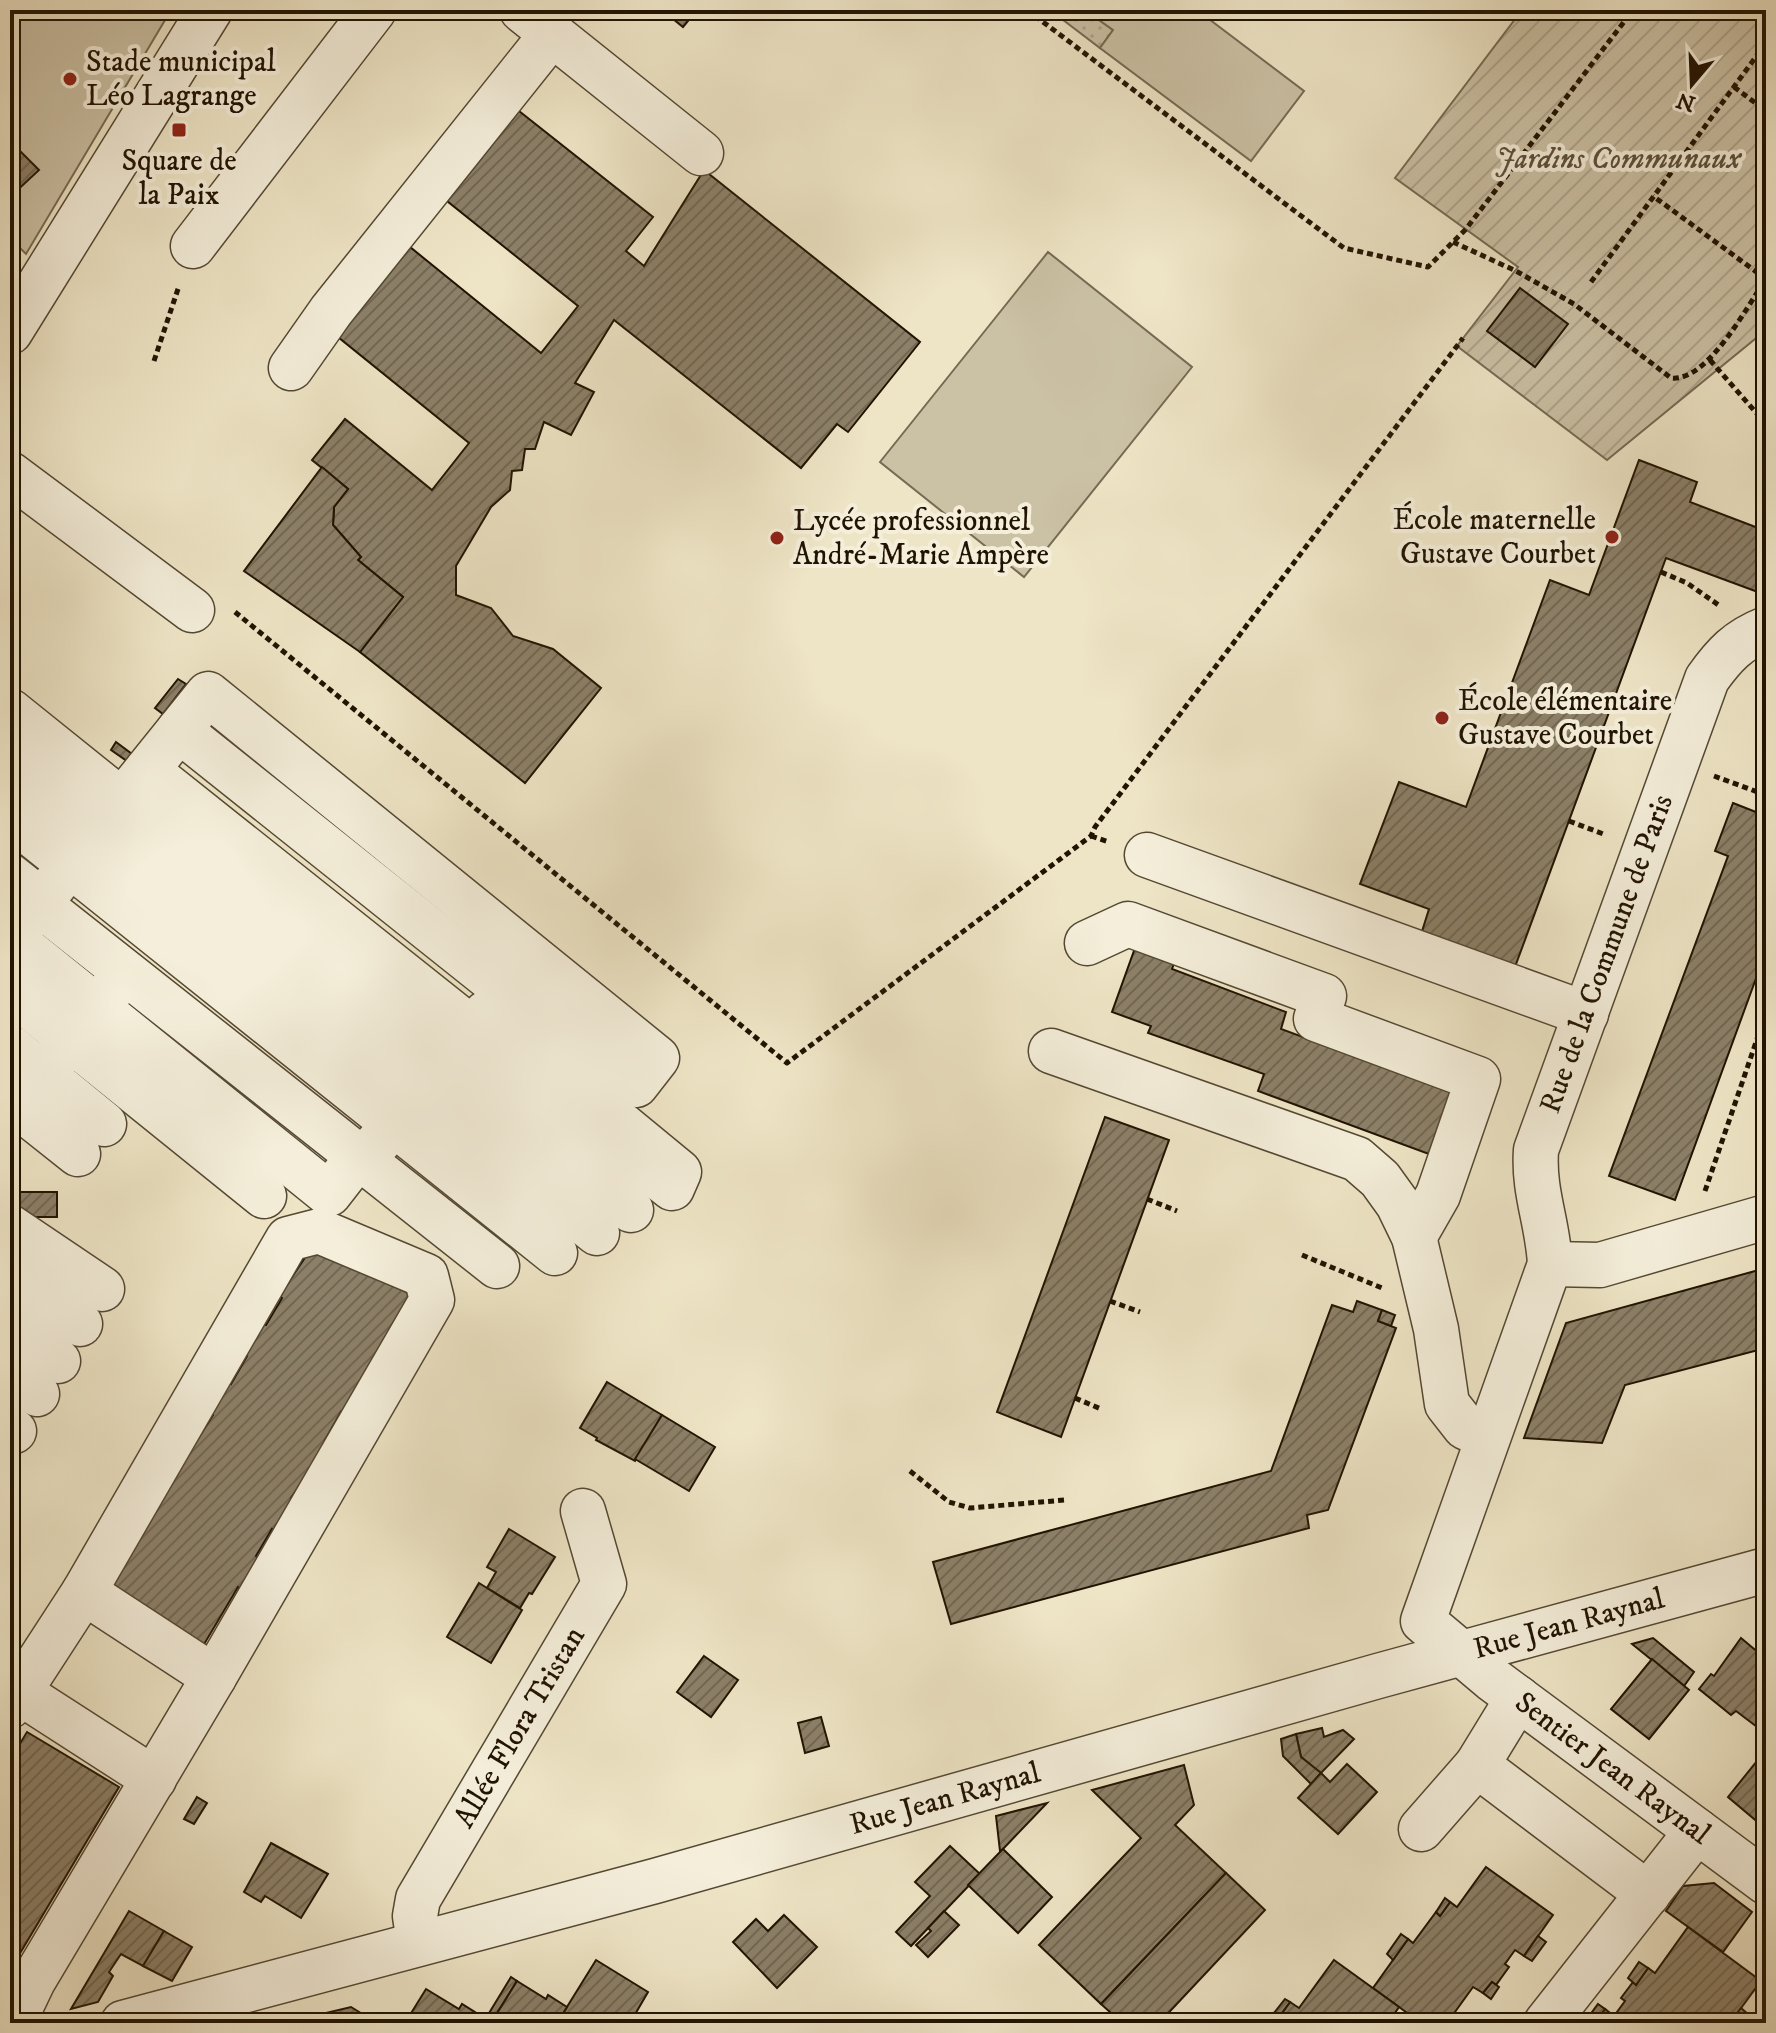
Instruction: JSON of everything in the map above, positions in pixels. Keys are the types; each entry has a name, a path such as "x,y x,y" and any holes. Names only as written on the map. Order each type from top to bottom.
{"street":[{"path":"10,332 210,10"},
{"path":"193,246 374,10"},
{"path":"291,368 537,22 701,153"},
{"path":"10,474 212,609"},
{"name":"Rue de la Commune de Paris","path":"1462,1653 1423,1621 1550,1264 1548,1239 1534,1178 1536,1150 1707,679 1724,656 1746,637 1766,629"},
{"path":"13,719 109,817 350,1010 471,1031 548,1103 555,1253"},
{"path":"125,1110 84,1024 10,938 25,890 109,817 179,730 471,1031 548,1103 614,1222"},
{"path":"10,762 109,817 350,1010 471,1031 548,1103"},
{"path":"10,817 109,817"},
{"path":"1147,855 1586,1014"},
{"path":"20,1100 195,886"},
{"path":"25,890 280,1097 497,1266"},
{"path":"1336,902 1386,942"},
{"path":"1087,943 1128,924 1324,996 1316,1019 1478,1079 1438,1195 1414,1237"},
{"path":"125,1110 197,1030 267,943"},
{"path":"10,991 84,1024"},
{"path":"239,1148 350,1010"},
{"path":"471,1031 548,1103"},
{"path":"20,1100 125,1110 239,1148 329,1194 357,1158 371,1151 471,1031"},
{"path":"10,1047 20,1100"},
{"path":"1051,1051 1357,1159 1380,1179 1398,1204 1414,1237 1436,1329 1447,1404 1465,1427 1487,1437"},
{"path":"448,1228 548,1103"},
{"path":"239,1148 264,1196"},
{"path":"1550,1264 1600,1265 1766,1217"},
{"path":"10,1227 91,1307 10,1277"},
{"path":"13,2023 33,1981 154,1779 214,1677 432,1300 426,1276 319,1231 288,1239 84,1592 14,1699 154,1779"},
{"path":"10,1329 35,1377"},
{"name":"Allée Flora Tristan","path":"419,1943 415,1916 418,1899 604,1584 583,1511"},
{"name":"Rue Jean Raynal","path":"123,2023 655,1881 1766,1570"},
{"path":"84,1592 214,1677"},
{"name":"Sentier Jean Raynal","path":"1462,1653 1766,1882"},
{"path":"1421,1829 1477,1765 1518,1698"},
{"path":"1477,1765 1648,1894"},
{"path":"1546,2023 1697,1831"}],"path":[{"path":"1027,10 1344,248 1428,267 1466,229 1633,10"},
{"path":"1591,282 1766,43"},
{"path":"1734,87 1766,111"},
{"path":"1453,242 1516,271 1574,304 1671,378 1681,379 1710,360 1766,279 1653,196"},
{"path":"154,361 193,246"},
{"path":"212,609 787,1063 1091,836 1463,338"},
{"path":"1710,360 1766,424"},
{"path":"1676,762 1766,795"},
{"path":"1705,1235 1700,1205 1766,1016"},
{"path":"1147,1199 1177,1211"},
{"path":"1302,1255 1402,1296 1427,1292"},
{"path":"1110,1301 1140,1312"},
{"path":"1075,1398 1101,1409"},
{"path":"910,1471 949,1502 970,1508 1065,1500"}],"green space":[{"name":"Stade municipal Léo Lagrange","path":"10,10 171,10 26,254 10,238"},
{"path":"1050,10 1085,10 1113,30 1100,48"},
{"path":"1085,10 1197,10 1304,91 1251,161 1100,48 1113,30"},
{"name":"Jardins Communaux","path":"1522,10 1766,10 1766,330 1607,460 1457,346 1518,267 1395,178"},
{"path":"1048,252 1192,367 1024,577 880,462"}],"building":[{"path":"662,10 697,10 683,27"},
{"path":"519,111 653,217 626,251 644,266 704,170 920,342 848,432 837,424 801,468 614,320 575,383 594,392 571,435 544,422 535,449 525,449 522,470 512,471 510,490 491,507 456,566 456,595 491,608 513,636 553,649 601,688 525,783 360,652 403,597 358,560 361,557 333,525 334,507 348,489 312,460 345,419 432,490 469,443 338,337 410,247 541,353 578,306 447,201"},
{"path":"10,141 39,170 10,197"},
{"path":"1520,288 1568,324 1535,367 1487,331"},
{"path":"1639,460 1697,482 1690,502 1766,531 1766,595 1666,558 1512,975 1419,941 1429,909 1360,884 1399,782 1466,807 1550,580 1589,595"},
{"path":"322,467 348,489 334,507 333,525 361,557 358,560 403,597 360,652 244,571"},
{"path":"178,679 186,684 163,714 155,708"},
{"path":"116,742 132,754 127,761 111,750"},
{"path":"1733,803 1766,816 1766,951 1675,1200 1609,1176 1728,856 1715,851"},
{"path":"1135,948 1175,961 1172,969 1286,1012 1281,1029 1459,1095 1437,1157 1258,1091 1264,1074 1148,1033 1151,1026 1112,1012"},
{"path":"1105,1117 1169,1140 1061,1437 997,1412"},
{"path":"10,1192 57,1192 57,1217 10,1217"},
{"path":"317,1240 411,1295 344,1414 341,1412 325,1440 328,1441 291,1498 293,1500 275,1531 272,1529 256,1556 259,1558 203,1646 109,1590 194,1440 196,1442 213,1415 210,1413 228,1382 231,1384 247,1356 244,1355 282,1298 279,1296"},
{"path":"1766,1268 1766,1348 1625,1385 1602,1443 1524,1438 1566,1323"},
{"path":"1357,1301 1382,1310 1378,1321 1396,1328 1328,1510 1307,1515 1309,1528 951,1624 933,1562 1271,1471 1332,1305 1353,1312"},
{"path":"1382,1310 1395,1315 1391,1326 1378,1321"},
{"path":"607,1382 662,1415 635,1461 580,1428"},
{"path":"662,1415 715,1447 689,1491 635,1459"},
{"path":"509,1529 555,1557 520,1608 487,1588 496,1572 487,1567"},
{"path":"479,1583 522,1610 491,1663 447,1637"},
{"path":"1653,1638 1694,1672 1684,1686 1632,1644"},
{"path":"1741,1638 1766,1659 1766,1724 1761,1730 1736,1711 1731,1715 1699,1689 1711,1674 1714,1676"},
{"path":"704,1656 738,1680 711,1717 677,1692"},
{"path":"1652,1659 1689,1690 1649,1739 1611,1709"},
{"path":"821,1717 829,1746 805,1753 798,1723"},
{"path":"1322,1728 1324,1737 1343,1730 1354,1739 1321,1773 1301,1757 1296,1734"},
{"path":"27,1732 119,1787 13,1965 10,1964 10,1760"},
{"path":"1296,1734 1301,1757 1321,1773 1311,1784 1283,1756 1281,1739"},
{"path":"1766,1753 1766,1829 1728,1797"},
{"path":"1347,1764 1377,1792 1338,1834 1298,1798 1321,1773 1330,1782"},
{"path":"1184,1765 1194,1805 1175,1825 1226,1873 1101,2004 1039,1945 1141,1838 1092,1790"},
{"path":"197,1797 207,1803 194,1824 184,1819"},
{"path":"1047,1803 1003,1849 1000,1851 996,1816"},
{"path":"271,1843 328,1874 301,1918 265,1896 261,1902 244,1892"},
{"path":"950,1846 980,1874 911,1946 896,1932 930,1896 915,1882"},
{"path":"1003,1849 1052,1897 1018,1933 968,1885"},
{"path":"1486,1867 1553,1915 1524,1956 1515,1950 1505,1964 1509,1967 1496,1985 1492,1982 1483,1993 1473,1987 1447,2023 1421,2023 1373,1988 1408,1939 1413,1943 1436,1912 1440,1916 1450,1902 1457,1907"},
{"path":"1226,1873 1265,1910 1159,2023 1122,2023 1101,2004"},
{"path":"1714,1883 1752,1912 1723,1952 1666,1911 1683,1886"},
{"path":"1445,1898 1450,1902 1440,1916 1436,1912"},
{"path":"129,1911 164,1931 143,1966 121,1954 109,1972 113,1976 98,2002 71,2009"},
{"path":"944,1911 959,1925 928,1957 916,1945 931,1931 928,1928"},
{"path":"784,1915 817,1947 777,1988 733,1942 756,1919 768,1931"},
{"path":"1688,1927 1761,1981 1730,2023 1595,2023 1605,2009 1614,2016 1625,2001 1621,1998 1633,1982 1636,1985 1648,1968 1655,1973"},
{"path":"164,1931 192,1947 172,1981 143,1966"},
{"path":"1401,1934 1408,1939 1393,1960 1387,1954"},
{"path":"1538,1936 1546,1942 1532,1961 1524,1956"},
{"path":"596,1960 648,1992 630,2023 557,2023"},
{"path":"1334,1960 1399,2007 1388,2023 1267,2023 1274,2013 1279,2017 1290,2002 1299,2008"},
{"path":"1639,1962 1648,1968 1636,1985 1628,1978"},
{"path":"511,1977 517,1981 491,2023 483,2023"},
{"path":"517,1981 546,1999 548,1995 567,2007 557,2023 491,2023"},
{"path":"1492,1982 1499,1987 1491,1999 1483,1993"},
{"path":"426,1989 459,2009 462,2004 486,2019 483,2023 405,2023"},
{"path":"1285,1999 1290,2002 1279,2017 1274,2013"},
{"path":"1598,2004 1605,2009 1595,2023 1584,2023"},
{"path":"351,2007 377,2023 313,2023 317,2015"},
{"path":"1741,2008 1749,2015 1743,2023 1730,2023"}],"place":[{"name":"Stade municipal Léo Lagrange","path":"70,79"},
{"name":"Square de la Paix","path":"179,130"},
{"name":"École maternelle Gustave Courbet","path":"1612,537"},
{"name":"Lycée professionnel André-Marie Ampère","path":"777,538"},
{"name":"École élémentaire Gustave Courbet","path":"1442,718"}]}
